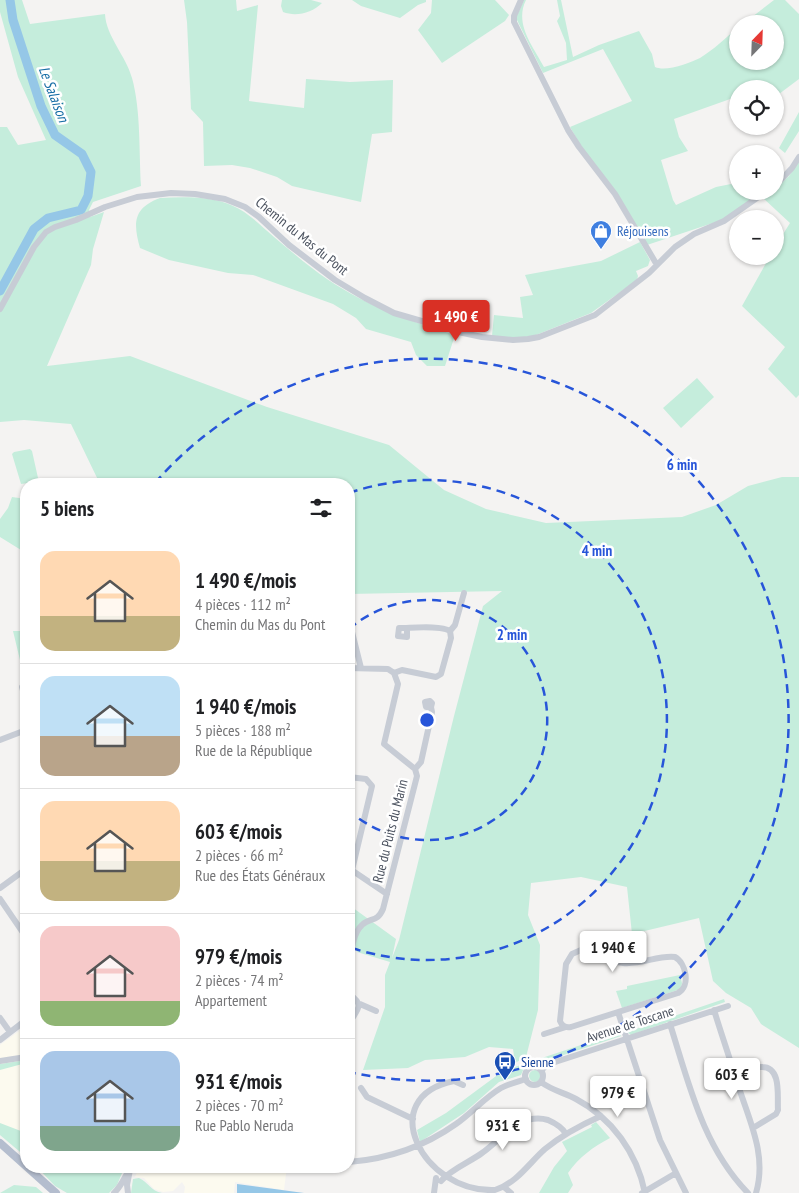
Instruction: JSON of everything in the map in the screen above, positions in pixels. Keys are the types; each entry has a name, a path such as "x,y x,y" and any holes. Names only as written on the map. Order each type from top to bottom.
{"main road":[{"path":"0,1143 20,1161"},
{"path":"32,1173 50,1193"},
{"path":"34,1173 56,1193"}],"street":[{"path":"521,0 514,16 514,22 568,130 615,194 657,265"},
{"path":"784,176 799,157"},
{"name":"Chemin du Mas du Pont","path":"0,309 34,247 46,232 105,208 143,196 171,193 196,194 225,198 245,207 259,217 289,245 335,280 394,313 482,337 514,340 528,339 540,337 595,315 681,243 694,234 724,221 754,200"},
{"path":"355,668 388,669 394,673 402,670 433,677 439,676 443,671 451,638 450,631 455,625 464,593"},
{"path":"407,628 444,628 450,631"},
{"path":"355,652 361,668"},
{"name":"Rue du Puits du Marin","path":"355,941 357,932 363,924 376,919 380,915 417,776 415,769 384,744 398,684 394,673"},
{"path":"415,769 420,762 432,712 431,707"},
{"path":"0,740 20,732"},
{"path":"355,778 366,779 372,786 355,850"},
{"path":"355,872 387,894"},
{"path":"0,888 20,874"},
{"path":"0,899 20,928"},
{"path":"544,1034 571,1027 682,990 686,983 681,961 673,956 640,963 623,964 609,961 588,950 575,952 568,959 565,967 560,1018 561,1024 566,1027"},
{"path":"355,998 360,1004 376,1011"},
{"path":"355,1013 360,1004"},
{"name":"Avenue de Toscane","path":"541,1070 549,1064 728,1006"},
{"path":"714,1010 758,1144 759,1161 756,1193"},
{"path":"618,1012 660,1140 686,1193"},
{"path":"0,1018 10,1032"},
{"path":"0,1040 20,1024"},
{"path":"670,1024 706,1133 728,1170 748,1193"},
{"path":"0,1061 20,1058"},
{"path":"735,1074 761,1066 770,1070 776,1077 778,1110 776,1114 753,1128"},
{"path":"535,1067 541,1070 543,1074 542,1082 532,1085 526,1079 526,1073 530,1068 535,1067"},
{"path":"355,1161 395,1154 440,1135 501,1088 526,1079"},
{"path":"463,1085 454,1081 432,1090 420,1103 413,1119 412,1132 415,1146 422,1162 438,1180 468,1192 484,1192 504,1186 519,1176 543,1151 566,1134 601,1116"},
{"path":"542,1082 582,1102 601,1116 616,1132 633,1156 644,1192 676,1174"},
{"path":"361,1088 366,1097 413,1119"},
{"path":"434,1193 438,1180 483,1153 521,1122 532,1119 548,1120 561,1127 566,1134"},
{"path":"114,1193 119,1189 128,1173"},
{"path":"128,1193 127,1184 130,1173"},
{"path":"504,1186 511,1193"}],"shaded area":[{"path":"20,1030 20,1133 0,1125 0,1045"},
{"path":"137,1173 286,1173 284,1190 235,1182 234,1193 184,1193 185,1187 182,1182 173,1191 163,1192 154,1189 144,1178 135,1177"}],"green space":[{"path":"0,0 22,0 30,24 105,14 112,38 132,78 137,104 141,186 93,202 89,210 90,217 104,212 93,249 91,265 47,366 130,356 267,407 389,445 444,490 486,509 546,523 682,517 716,505 748,486 782,477 799,477 799,1048 761,1024 751,1008 726,993 713,981 699,918 632,934 627,887 581,877 531,883 528,915 540,945 538,1010 526,1057 515,1063 513,1049 489,1047 465,1057 425,1060 408,1068 363,1070 385,1007 385,975 390,962 357,952 355,946 355,909 396,939 392,958 399,940 483,606 502,591 355,594 355,478 97,478 71,424 24,420 0,422 0,127 7,127 18,145 46,140 18,77 0,12"},
{"path":"184,0 236,0 237,11 258,5 249,101 304,108 306,79 350,82 393,80 392,132 372,134 361,202 292,186 277,177 250,168 232,165 204,166 203,122 191,109 187,22"},
{"path":"282,0 311,0 322,3 309,12 293,14 283,12"},
{"path":"352,0 426,0 426,2 418,5 400,18 361,6"},
{"path":"432,0 495,0 509,15 505,21 442,63 418,30 431,13"},
{"path":"524,0 526,0 522,18 526,35 544,67 567,60 566,43 557,21 560,16 557,0 561,0 573,57 599,45 639,31 652,54 655,67 671,68 700,58 729,35 729,70 784,70 784,15 755,15 774,0 785,0 799,14 799,79 784,90 784,80 729,80 729,99 674,119 679,137 688,151 661,160 676,205 716,187 729,184 729,200 752,201 738,210 729,210 729,216 722,220 647,245 570,127 632,101 603,49 543,73 516,18"},
{"path":"799,112 799,131 785,153 784,145 781,145"},
{"path":"799,161 799,395 796,398 768,369 785,347 742,306 765,265 784,265 784,233 790,223 784,217 784,210 776,210 765,200 784,200 784,181"},
{"path":"187,197 223,202 231,205 248,215 307,264 342,289 389,312 455,335 445,366 427,366 416,355 411,342 366,329 356,318 333,304 253,275 228,273 169,260 140,248 136,231 137,217 144,207 160,198"},
{"path":"640,242 650,260 648,266 636,271 637,280 591,313 531,337 492,336 494,315 523,318 520,297 533,295 525,275 601,261"},
{"path":"697,378 714,397 681,428 663,408"},
{"path":"30,449 32,451 38,478 20,478 20,481 12,454"},
{"path":"12,497 20,498 20,549 0,537 0,519 8,508"},
{"path":"13,631 20,631 20,660"},
{"path":"680,975 681,989 622,1008 616,991 627,989 627,986"},
{"path":"724,999 725,1002 631,1035 627,1032"},
{"path":"620,1032 621,1036 524,1068 521,1075 499,1082 464,1113 420,1142 417,1130 446,1113 503,1071"},
{"path":"20,1061 20,1065 0,1070 0,1064"},
{"path":"533,1070 537,1070 541,1076 537,1082 533,1082 529,1078 529,1074"},
{"path":"596,1122 610,1138 587,1153 572,1167 568,1173 573,1185 568,1193 539,1193 554,1167 567,1151 562,1142 592,1127 591,1125"},
{"path":"0,1123 20,1131 20,1152 0,1135"},
{"path":"43,1173 122,1173 117,1185 109,1193 67,1193 55,1186"},
{"path":"139,1178 162,1193 131,1193 133,1179"},
{"path":"14,1185 36,1187 43,1193 0,1193"}],"water":[{"path":"237,1184 304,1193 237,1193"}],"waterway":[{"name":"Le Salaison","path":"0,291 34,229 48,218 81,210 88,196 91,172 82,154 55,135 41,106 13,20 10,0"}],"place":[{"name":"Réjouisens","path":"601,250"},
{"name":"Sienne","path":"505,1081"}]}
